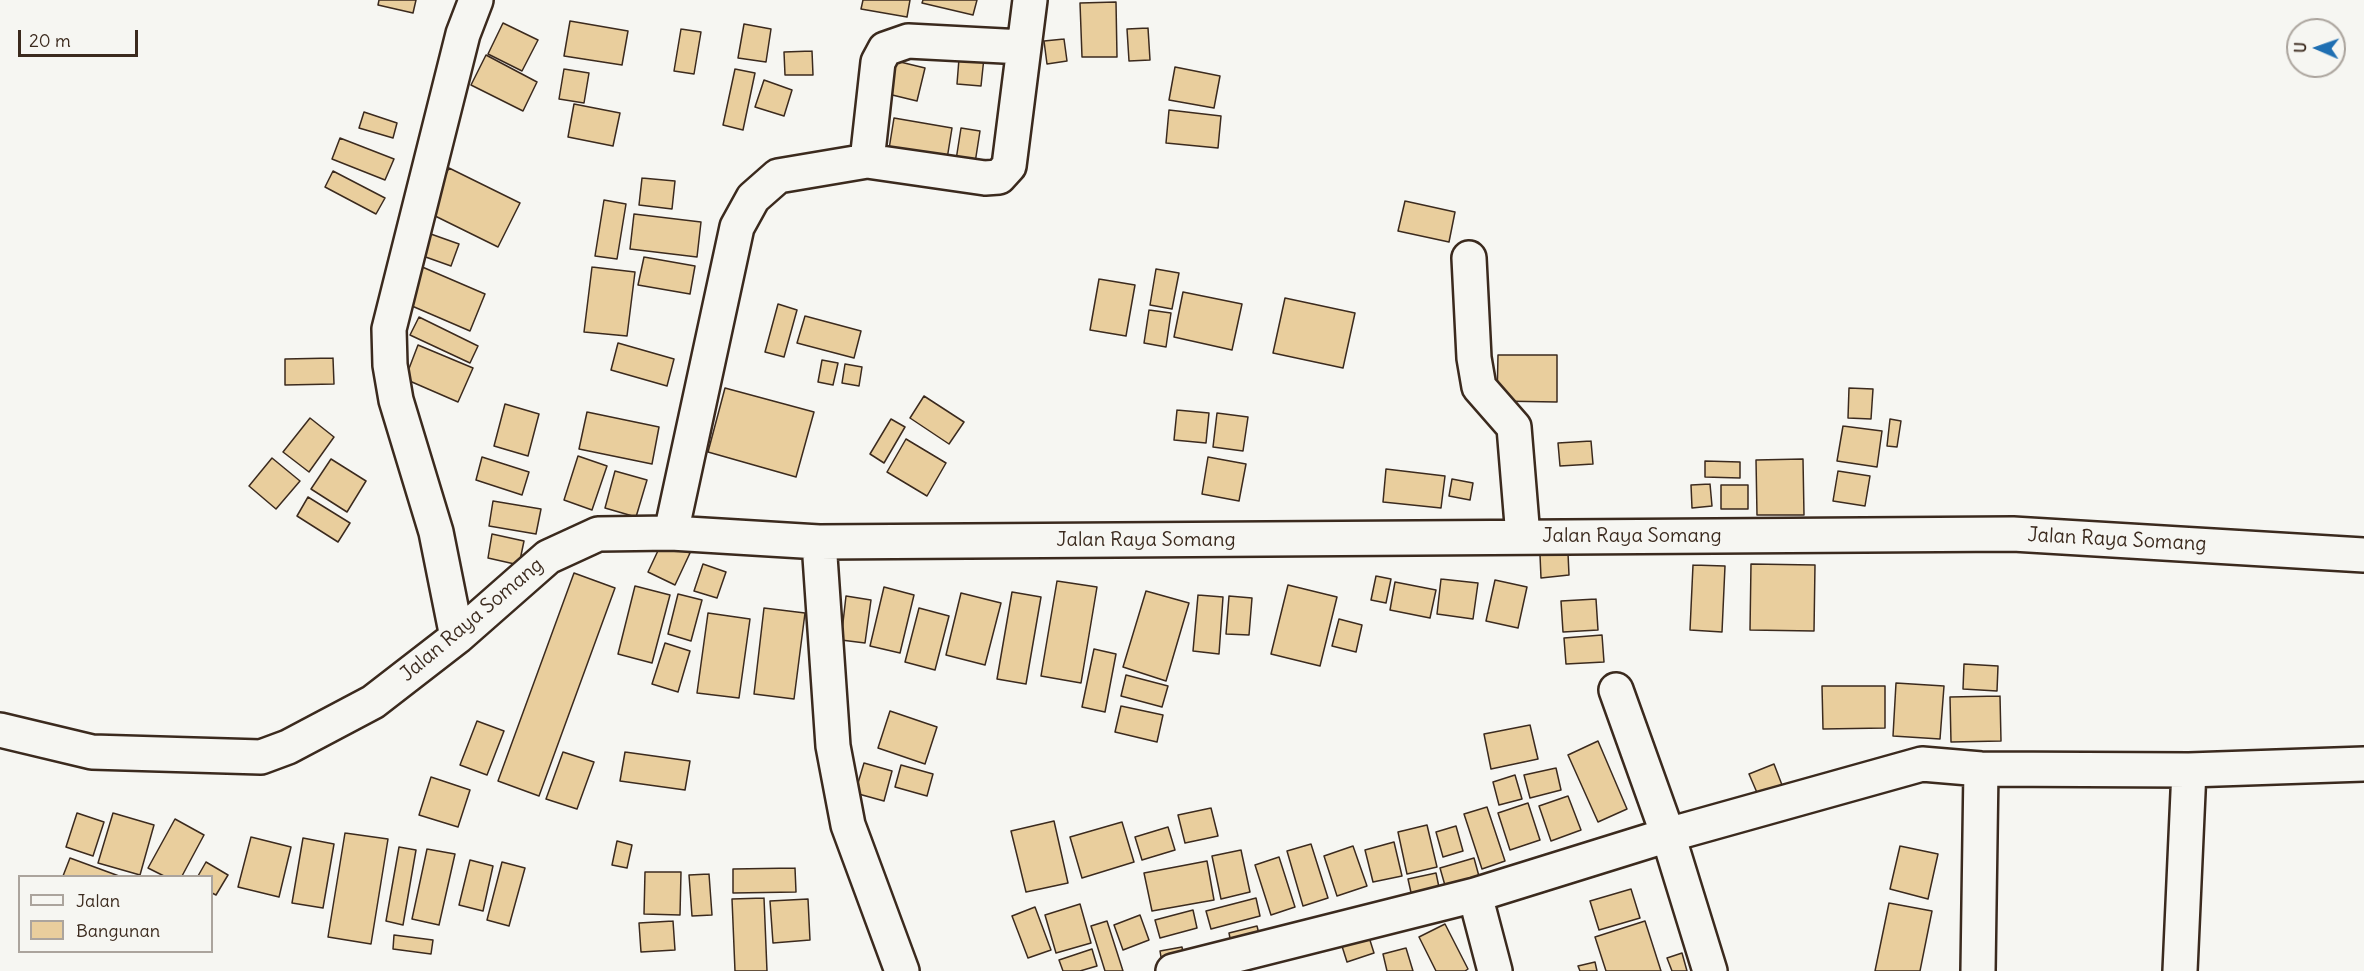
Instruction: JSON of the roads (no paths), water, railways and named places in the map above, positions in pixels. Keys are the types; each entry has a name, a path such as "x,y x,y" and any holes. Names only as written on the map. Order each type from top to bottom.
{"street":[{"path":"457,637 436,532 396,400 390,365 389,329 463,34 476,0"},
{"path":"671,532 737,227 753,198 778,176 867,161 985,178 999,177 1009,166 1030,0"},
{"path":"867,161 878,62 885,49 908,41 1023,47"},
{"path":"1469,258 1474,358 1479,387 1514,427 1523,537"},
{"name":"Jalan Raya Somang","path":"0,730 92,752 261,757 288,747 373,702 457,637 548,557 598,534 671,532 819,542 2013,534 2364,555"},
{"path":"819,542 833,746 848,825 902,971"},
{"path":"1616,690 1668,835 1710,971"},
{"path":"1173,971 1475,895 1668,835 1922,764 1981,769 2188,770 2364,764"},
{"path":"1977,971 1981,769"},
{"path":"2180,971 2188,770"},
{"path":"1475,895 1495,971"}]}
